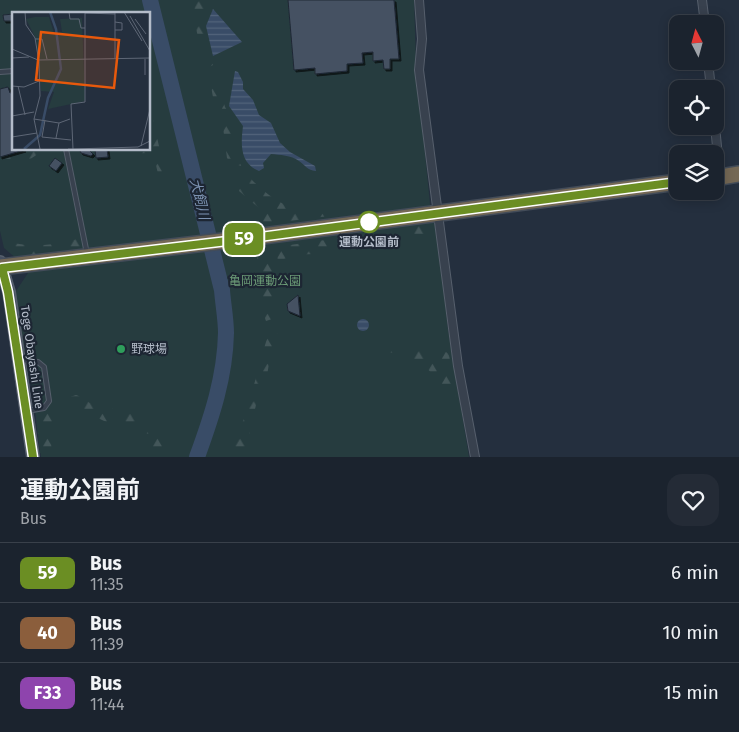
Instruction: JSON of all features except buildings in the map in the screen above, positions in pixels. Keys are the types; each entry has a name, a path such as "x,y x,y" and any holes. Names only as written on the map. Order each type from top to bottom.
{"highway":[{"path":"724,177 739,174"},
{"path":"0,266 240,239 669,183"}],"main road":[{"name":"Toge Obayashi Line","path":"0,266 8,292 33,457"}],"street":[{"path":"419,0 422,39 419,70 458,366 475,457"},
{"path":"702,0 704,15"}],"lane":[{"path":"66,150 87,256"},
{"path":"19,360 38,362 44,367 49,401 44,408 26,411"}],"green space":[{"name":"亀岡運動公園","path":"0,0 414,0 416,64 432,222 437,225 448,329 469,457 41,457 31,380 26,379 14,294 28,273 26,259 18,260 4,248 0,231"},
{"path":"197,0 205,0 207,2 203,28 213,65 207,68 195,23 194,14"},
{"path":"216,76 225,107 234,122 235,149 242,161 241,166 231,163 227,158 223,127 215,108 210,81"},
{"path":"150,106 167,182 160,182 154,157 147,153 129,154 115,150 150,150"},
{"path":"23,151 40,151 27,160 0,164 0,161"},
{"path":"245,173 259,187 283,204 301,211 328,211 337,215 265,224 260,222 259,208 239,191 237,174"},
{"path":"428,223 432,226 433,232 430,236 411,239 408,228"},
{"path":"77,239 85,244 83,250 35,256 26,255 9,248 10,242 44,245"},
{"path":"332,239 333,246 329,253 296,255 278,261 276,250 283,246"},
{"path":"257,257 267,259 278,283 275,294 275,318 266,321 263,313"},
{"path":"266,327 277,333 278,339 270,357 266,382 258,396 244,457 230,457 247,410 267,338"},
{"path":"398,347 411,350 437,349 449,354 457,408 437,379 423,365 389,352 390,348"},
{"path":"76,395 94,405 130,414 140,421 130,425 119,425 98,418 88,411 72,411 68,403 70,397"},
{"path":"62,409 62,414 50,425 52,453 40,453 36,417 46,411"},
{"path":"158,429 168,439 163,457 151,457 152,451 146,445 147,432"}],"water":[{"path":"213,9 242,42 213,56 206,26"},
{"path":"235,71 238,72 243,82 243,89 253,100 259,115 271,123 280,143 290,152 315,166 316,171 309,169 296,159 282,155 271,154 263,163 264,168 259,171 248,163 242,146 243,126 229,106"},
{"path":"365,319 368,320 368,330 361,331 358,330 357,323 358,320"}],"waterway":[{"name":"犬飼川","path":"150,0 222,290 225,317 225,349 220,381 213,411 197,457"}],"bus line":[{"name":"59","path":"33,457 8,292 2,268 87,256 244,239 669,183"}],"place":[{"name":"運動公園前","path":"369,222"},
{"name":"野球場","path":"121,349"}]}
